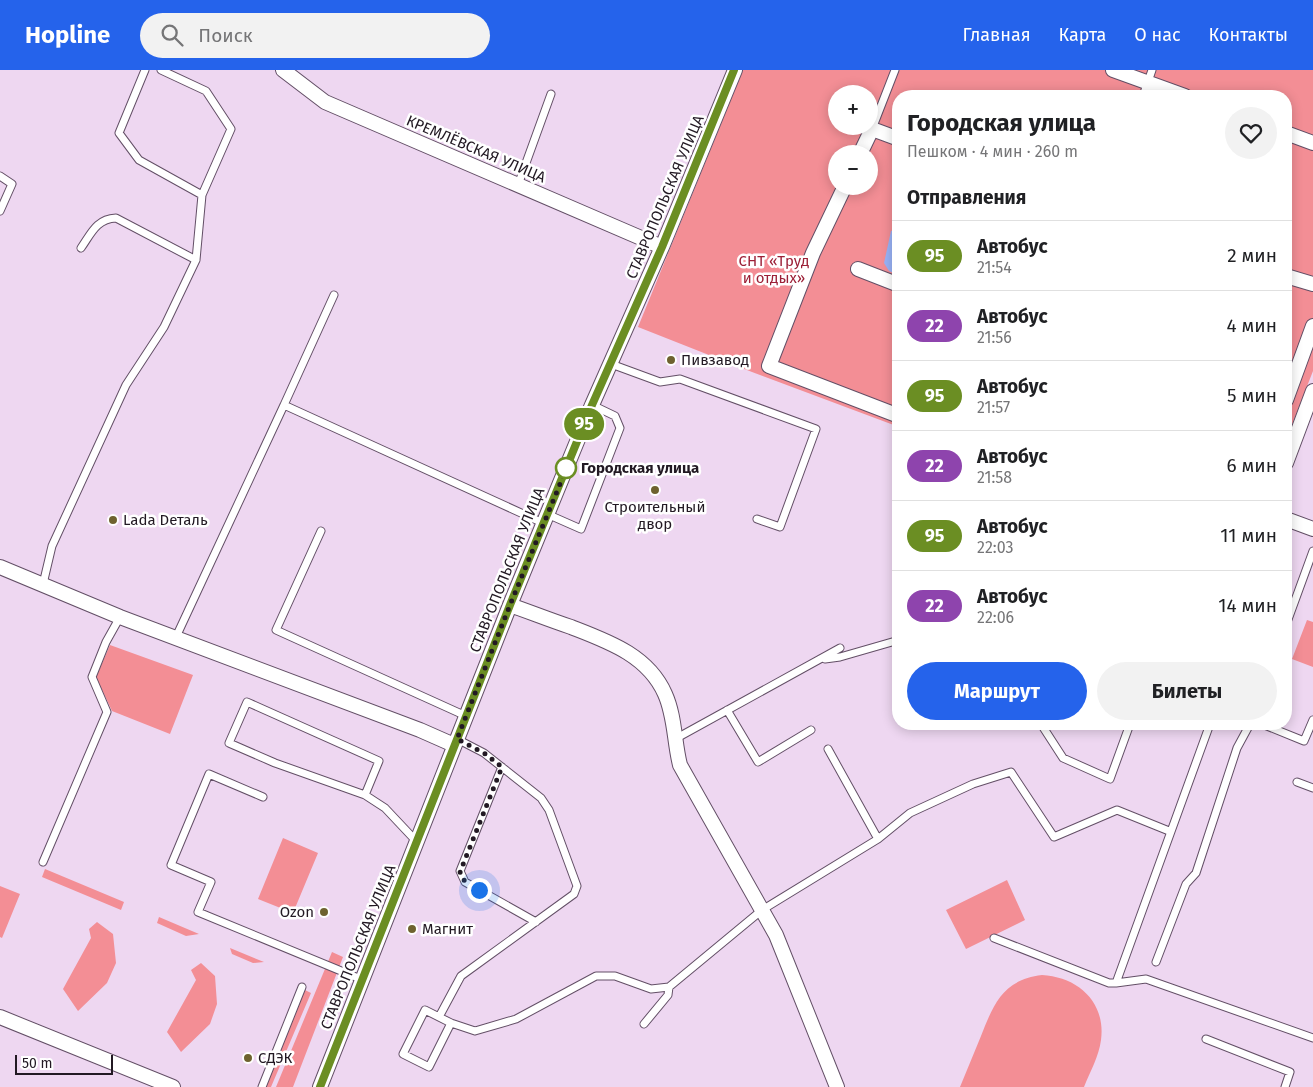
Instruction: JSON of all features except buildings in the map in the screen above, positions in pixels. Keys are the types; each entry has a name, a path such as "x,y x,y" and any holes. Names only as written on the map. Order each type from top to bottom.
{"street":[{"name":"КРЕМЛЁВСКАЯ УЛИЦА","path":"283,70 325,102 662,247"},
{"name":"СТАВРОПОЛЬСКАЯ УЛИЦА","path":"320,1087 545,518 592,405 662,247 734,70"},
{"path":"1113,70 1150,76 1174,90"},
{"path":"878,131 892,136"},
{"path":"1292,135 1313,143"},
{"path":"841,195 813,253 768,366 892,413"},
{"path":"858,270 892,282"},
{"path":"1292,278 1313,284"},
{"path":"1292,384 1313,326"},
{"path":"1292,447 1313,391"},
{"path":"1292,521 1313,528"},
{"path":"0,567 120,617 455,742"},
{"path":"510,605 610,642 636,658 650,670 666,694 673,720 680,765 786,956 837,1087"},
{"path":"0,1017 174,1087"}],"lane":[{"path":"145,70 119,133 139,160 202,195"},
{"path":"43,584 52,546 126,385 164,327 196,260 202,195 231,129 206,91 160,70"},
{"path":"878,114 895,70"},
{"path":"1145,90 1150,76"},
{"path":"518,185 551,94"},
{"path":"0,176 12,184 0,211"},
{"path":"82,248 98,224 107,219 116,218 196,260"},
{"path":"176,637 334,296"},
{"path":"611,364 660,382 680,379 816,429 780,527 757,519"},
{"path":"284,405 545,518 581,530 620,428 616,416 592,405"},
{"path":"321,531 276,630 466,716"},
{"path":"1292,609 1313,551"},
{"path":"43,862 107,712 92,676 106,642 120,617"},
{"path":"822,659 840,657 892,642"},
{"path":"675,739 840,648"},
{"path":"364,795 379,761 247,702 229,743 275,763 364,795 385,808 417,842"},
{"path":"727,710 758,762 811,730"},
{"path":"1277,730 1304,741 1313,720"},
{"path":"1045,730 1063,758 1110,779 1128,730"},
{"path":"1116,982 1208,730"},
{"path":"1156,962 1186,884 1196,874 1237,748 1247,730"},
{"path":"439,1017 461,976 574,894 577,886 549,810 541,798 484,753 455,742"},
{"path":"828,749 878,839"},
{"path":"502,767 460,872 465,882 536,922"},
{"path":"451,1023 429,1067 403,1054 425,1010 451,1023 475,1031 516,1019 596,976 615,976 651,989 669,987 762,910 878,839 910,813 973,784 1011,772 1054,837 1117,810 1170,831"},
{"path":"263,797 209,774 171,866 211,882 198,912 363,980"},
{"path":"1297,782 1313,788"},
{"path":"994,938 1109,983 1146,978 1313,1038"},
{"path":"262,1087 302,987"},
{"path":"644,1024 668,995 669,987"},
{"path":"1206,1039 1290,1072 1285,1087"}],"green space":[{"name":"СНТ «Труд и отдых»","path":"743,70 1313,70 1313,371 1292,425 1292,90 892,90 892,424 638,327"},
{"path":"1307,620 1313,622 1313,667 1292,659"},
{"path":"110,645 193,675 170,734 112,711 96,677"},
{"path":"283,838 318,853 293,913 258,899"},
{"path":"45,869 124,902 121,910 42,877"},
{"path":"1007,880 1025,920 966,949 946,910"},
{"path":"0,886 20,894 2,938 0,937"},
{"path":"159,917 199,934 186,936 157,923"},
{"path":"97,922 113,934 116,963 107,983 78,1011 63,989 91,938 89,929"},
{"path":"230,948 264,962 253,963 232,954"},
{"path":"332,952 343,957 293,1087 276,1087"},
{"path":"201,963 215,976 217,1004 210,1024 181,1052 167,1032 196,980 191,970"},
{"path":"1042,975 1055,977 1078,986 1094,1003 1099,1014 1101,1026 1100,1046 1084,1087 960,1087 991,1013 1002,995 1018,982"},
{"path":"305,990 311,993 271,1087 264,1087"}],"water":[{"path":"892,231 892,272 884,263"}],"bus line":[{"name":"95","path":"320,1087 547,514 592,405 622,341 662,247 734,70"}],"place":[{"name":"Пивзавод","path":"671,360"},
{"name":"Городская улица","path":"566,468"},
{"name":"Строительный двор","path":"655,490"},
{"name":"Lada Dеталь","path":"113,520"},
{"name":"Ozon","path":"324,912"},
{"name":"Магнит","path":"412,929"},
{"name":"СДЭК","path":"248,1058"}],"route":[{"path":"479,890 465,882 460,872 502,767 484,753 457,739 570,460 566,468"}]}
